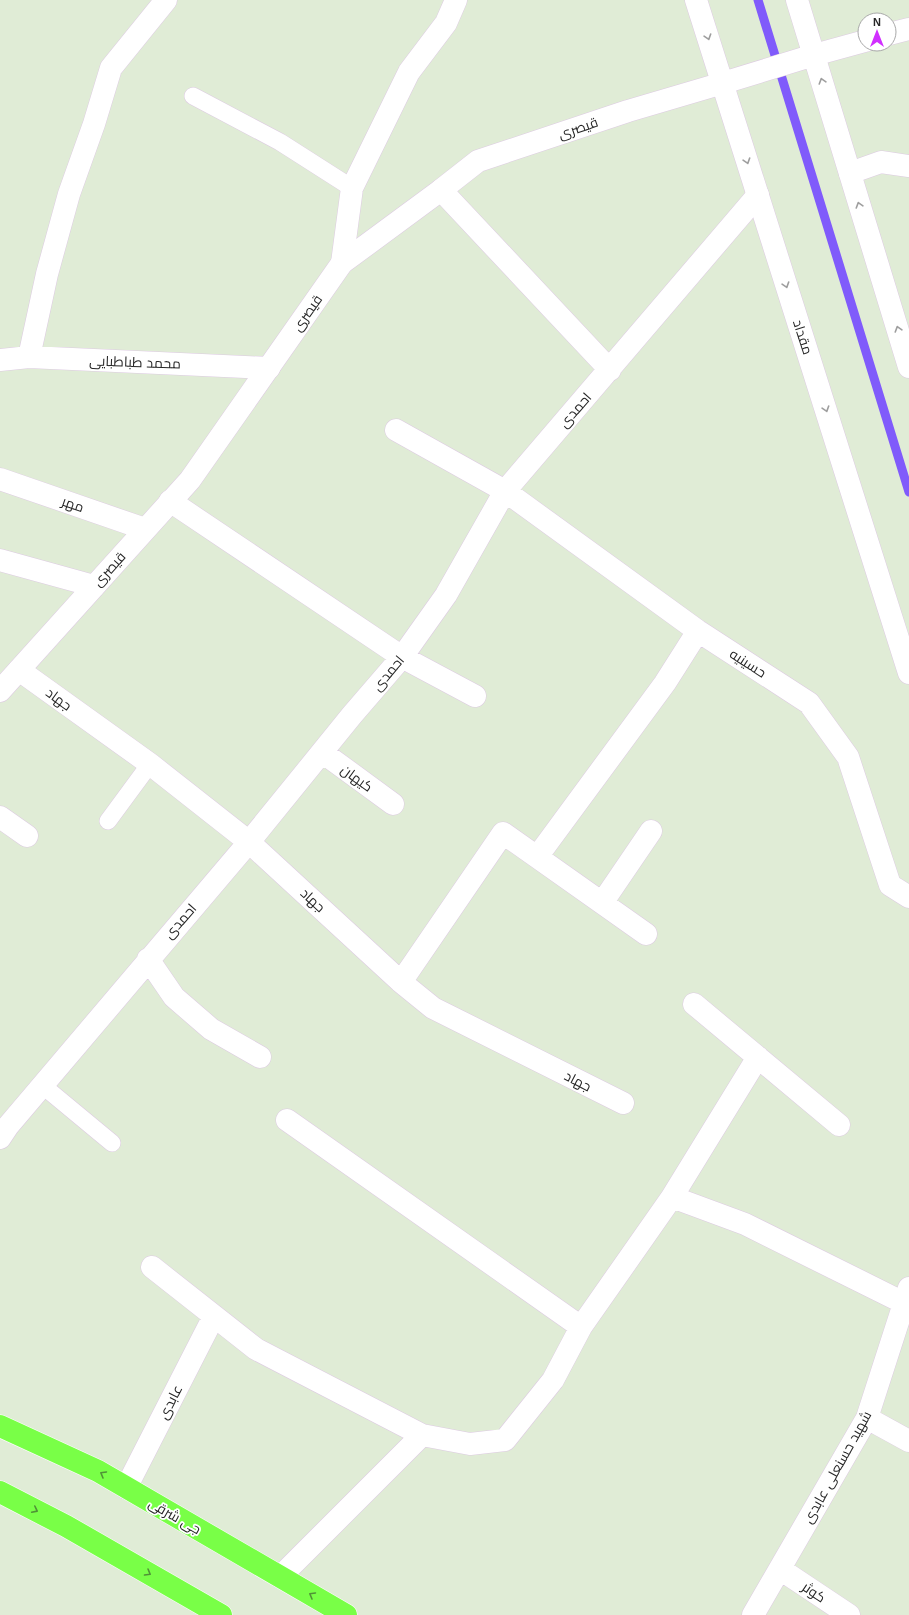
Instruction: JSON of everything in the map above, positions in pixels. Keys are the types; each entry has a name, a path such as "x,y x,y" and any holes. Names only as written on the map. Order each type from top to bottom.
{"main road":[{"name":"جی شرقی","path":"0,1426 98,1472 346,1615"},
{"path":"0,1492 66,1526 221,1615"}],"street":[{"path":"30,357 47,274 69,194 94,124 111,68 166,0"},
{"path":"342,263 352,188 409,72 446,23 456,0"},
{"name":"مقداد","path":"696,0 909,673"},
{"path":"797,0 909,366"},
{"path":"897,32 909,29"},
{"name":"قیصری","path":"0,690 190,480 342,263 478,161 628,111 857,43"},
{"path":"850,173 881,162 909,166"},
{"path":"441,190 610,370"},
{"name":"احمدی","path":"3,1128 42,1085 249,842 402,657 446,595 505,491 758,195"},
{"name":"محمد طباطبایی","path":"0,360 30,357 269,368"},
{"name":"حسینیه","path":"396,430 505,491 698,630 809,703 848,757 890,885 909,897"},
{"name":"مهر","path":"0,479 145,529"},
{"path":"170,501 402,657 475,696"},
{"path":"0,560 94,586"},
{"path":"537,857 665,683 698,630"},
{"name":"جهاد","path":"19,670 150,764 249,842 401,982 433,1008 623,1103"},
{"name":"کیهان","path":"322,752 393,804"},
{"path":"0,817 27,836"},
{"path":"602,903 651,831"},
{"path":"401,982 502,833 646,934"},
{"path":"148,960 174,997 211,1029 260,1057"},
{"path":"694,1004 839,1125"},
{"path":"152,1267 256,1349 422,1435 470,1444 505,1440 553,1380 581,1327 672,1197 758,1057"},
{"path":"287,1120 581,1327"},
{"path":"672,1197 744,1224 907,1296"},
{"name":"شهید حسنعلی عابدی","path":"753,1615 867,1418 907,1296"},
{"name":"عابدی","path":"126,1488 214,1316"},
{"path":"867,1418 909,1441"},
{"path":"280,1577 422,1435"},
{"name":"کوثر","path":"780,1569 849,1615"}],"lane":[{"path":"193,96 280,142 352,188"},
{"path":"108,821 150,764"},
{"path":"42,1085 112,1143"}],"waterway":[{"path":"758,0 909,492"}]}
